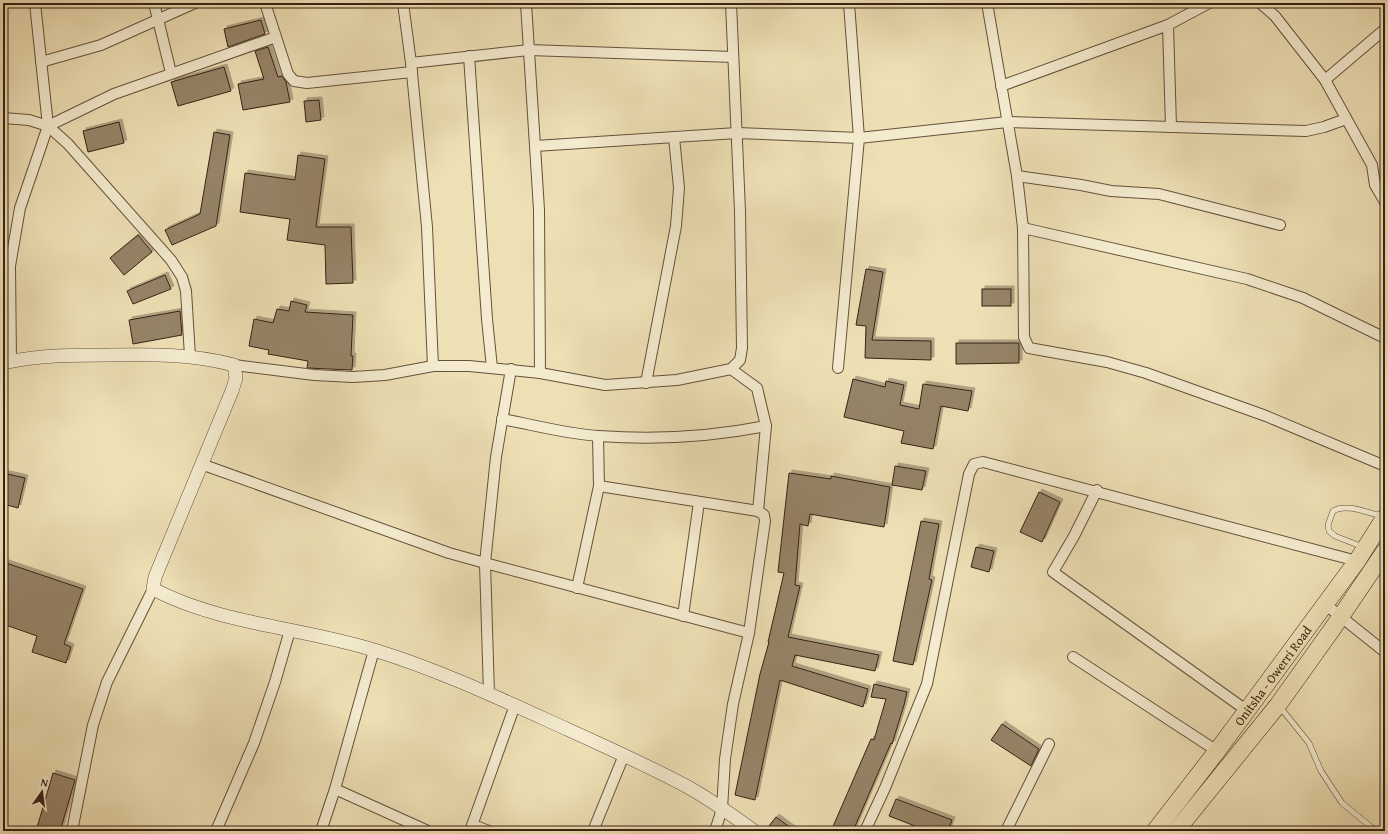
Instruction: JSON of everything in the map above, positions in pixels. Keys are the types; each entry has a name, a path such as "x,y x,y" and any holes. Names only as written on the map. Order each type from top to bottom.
{"highway":[{"name":"Onitsha - Owerri Road","path":"1155,831 1217,751 1325,604 1361,554 1385,517"},
{"name":"Onitsha - Owerri Road","path":"1176,831 1278,705 1340,618 1385,551"},
{"path":"1294,645 1312,657"}],"street":[{"path":"34,3 48,126 20,208 6,266 7,362 59,355 169,354 314,376 353,377 385,375 433,366 511,369 605,385 677,380 731,369 740,360 742,348 737,133 731,3"},
{"path":"154,3 171,73"},
{"path":"41,62 101,45 195,3"},
{"path":"265,3 288,74 294,81 307,83 411,67 469,56 529,50 733,57"},
{"path":"403,3 427,227 433,366"},
{"path":"526,3 539,210 540,373"},
{"path":"838,368 859,138 849,3"},
{"path":"987,3 1017,176 1023,228 1024,337 1029,348 1107,362 1146,373 1266,416 1385,466"},
{"path":"1001,86 1168,25 1209,3"},
{"path":"1260,3 1275,16 1325,80 1372,165 1375,185 1385,202"},
{"path":"1168,25 1171,127"},
{"path":"1325,80 1385,29"},
{"path":"48,126 114,94 276,37"},
{"path":"469,56 486,311 492,368"},
{"path":"3,118 29,120 48,126 68,144 171,260 182,277 186,291 190,356"},
{"path":"535,146 737,133 859,138 1007,122 1306,131 1324,127 1346,118"},
{"path":"646,383 676,226 679,188 674,137"},
{"path":"1017,176 1111,191 1159,194 1280,225"},
{"path":"1023,228 1247,279 1303,298 1385,338"},
{"path":"72,831 93,725 107,682 153,589 155,576 232,392 236,378 234,365"},
{"path":"489,694 485,563 496,456 511,369"},
{"path":"731,369 756,388 766,426 758,511"},
{"path":"502,419 598,436 670,438 727,434 766,426"},
{"path":"577,588 599,486 598,436"},
{"path":"865,831 886,788 927,684 969,474 974,464 983,462 1361,554"},
{"path":"201,464 448,553 749,633"},
{"path":"599,486 758,511 764,515 765,521 749,633 733,704 725,759 722,808 715,831"},
{"path":"1097,490 1074,536 1053,572 1246,710"},
{"path":"684,616 699,502"},
{"path":"153,589 170,598 198,608 251,622 338,640 374,650 455,678 624,755 686,786 722,808 754,831"},
{"path":"1325,604 1340,618 1385,652"},
{"path":"216,831 254,743 275,682 290,630"},
{"path":"321,831 335,789 374,650"},
{"path":"1073,657 1217,751"},
{"path":"489,831 471,828 515,705"},
{"path":"1006,831 1049,744"},
{"path":"593,831 624,755"},
{"path":"335,789 428,831"}],"lane":[{"path":"1361,554 1329,531 1328,525 1333,511 1338,508 1345,508 1385,517"},
{"path":"1278,705 1309,743 1321,771 1342,803 1376,831"}],"building":[{"path":"261,20 265,34 228,47 224,29"},
{"path":"268,47 278,77 282,76 286,82 290,102 243,110 238,84 264,79 255,51"},
{"path":"224,67 231,91 178,106 171,82"},
{"path":"319,100 321,120 306,122 304,101"},
{"path":"119,122 124,143 88,152 83,131"},
{"path":"214,132 230,135 216,226 172,245 165,230 200,214"},
{"path":"298,155 325,159 316,227 351,227 353,283 326,284 325,245 287,240 290,219 240,212 245,173 295,180"},
{"path":"138,235 152,252 124,275 110,258"},
{"path":"866,269 883,272 872,340 931,341 931,360 865,358 866,326 856,325"},
{"path":"165,275 171,289 133,304 127,291"},
{"path":"982,289 1011,289 1011,306 982,306"},
{"path":"291,301 307,305 305,312 353,315 351,356 353,356 352,370 307,368 308,361 268,354 269,350 249,346 254,319 273,323 277,309 289,311"},
{"path":"180,311 182,335 133,344 129,320"},
{"path":"956,343 1019,343 1019,363 956,364"},
{"path":"853,379 885,387 886,381 904,385 900,405 919,409 923,384 972,391 968,411 941,406 933,449 901,443 904,431 844,417"},
{"path":"895,466 926,471 922,490 892,485"},
{"path":"3,473 25,478 18,508 3,504"},
{"path":"789,473 831,479 831,476 890,487 884,527 810,514 808,526 800,524 795,585 800,586 788,637 879,655 875,671 795,655 792,666 868,689 863,707 780,680 755,800 735,795 760,674 769,642 784,573 778,572"},
{"path":"1039,492 1060,502 1042,542 1020,532"},
{"path":"921,521 939,524 929,579 932,580 913,665 893,661"},
{"path":"976,547 994,551 989,572 971,567"},
{"path":"3,562 83,589 64,644 71,647 66,663 32,652 37,636 3,624"},
{"path":"874,684 907,692 904,705 892,744 891,743 853,831 831,831 871,739 874,740 886,699 871,697"},
{"path":"1002,724 1039,749 1031,766 991,740"},
{"path":"53,773 75,780 60,831 36,831"},
{"path":"896,799 952,820 948,831 928,831 889,816"},
{"path":"776,817 795,831 765,831"}]}
